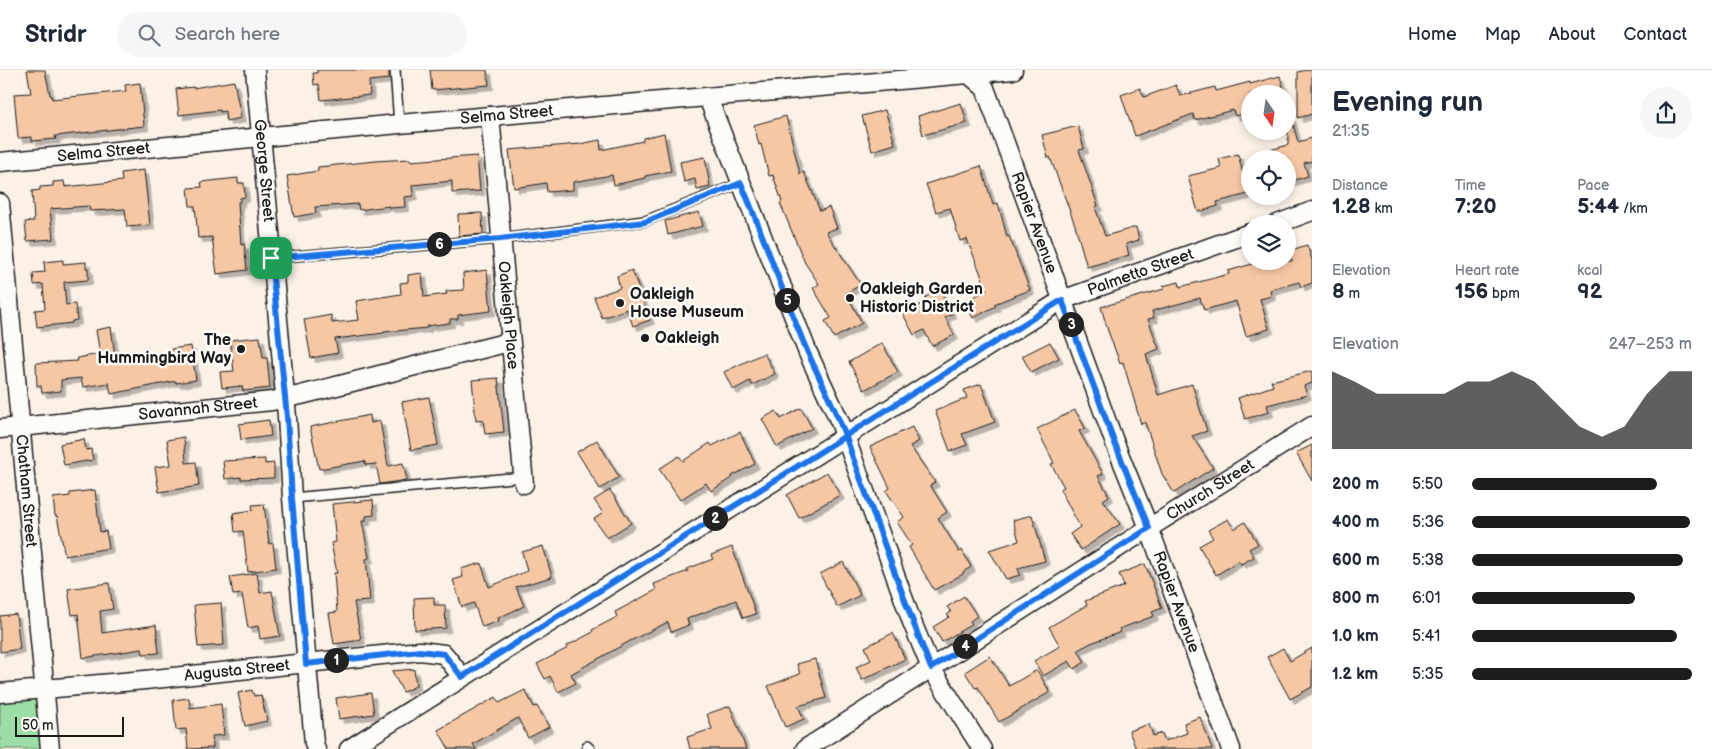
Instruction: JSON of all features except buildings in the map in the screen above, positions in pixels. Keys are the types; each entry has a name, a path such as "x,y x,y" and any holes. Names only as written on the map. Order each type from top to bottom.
{"street":[{"name":"George Street","path":"255,70 285,398 306,664 316,749"},
{"name":"Selma Street","path":"0,162 399,124 708,98 966,72 1013,70"},
{"name":"Rapier Avenue","path":"966,72 985,88 1114,441 1149,528 1231,749"},
{"path":"708,98 808,353 845,436 912,622 931,668 982,749"},
{"name":"Oakleigh Place","path":"490,116 523,481"},
{"name":"Chatham Street","path":"0,203 50,749"},
{"path":"1296,217 1312,211"},
{"name":"Palmetto Street","path":"349,749 1062,300 1241,236"},
{"name":"Savannah Street","path":"0,429 285,398 509,342"},
{"name":"Church Street","path":"805,749 1149,528 1312,426"},
{"name":"Augusta Street","path":"0,693 306,664 420,651 444,654 462,677"}],"lane":[{"path":"395,70 399,124"},
{"path":"271,258 500,239 645,222 741,183"},
{"path":"292,498 523,481"}],"green space":[{"path":"44,689 50,749 0,749 0,693"}],"place":[{"name":"Oakleigh Garden Historic District","path":"850,298"},
{"name":"Oakleigh House Museum","path":"620,303"},
{"name":"Oakleigh","path":"645,338"},
{"name":"The Hummingbird Way","path":"241,349"}],"route":[{"path":"271,258 287,417 306,664 420,651 444,654 462,677 845,436 1062,300 1114,441 1149,528 931,668 912,622 851,450 845,436 840,422 808,353 741,183 645,222 500,239 271,258"}]}
